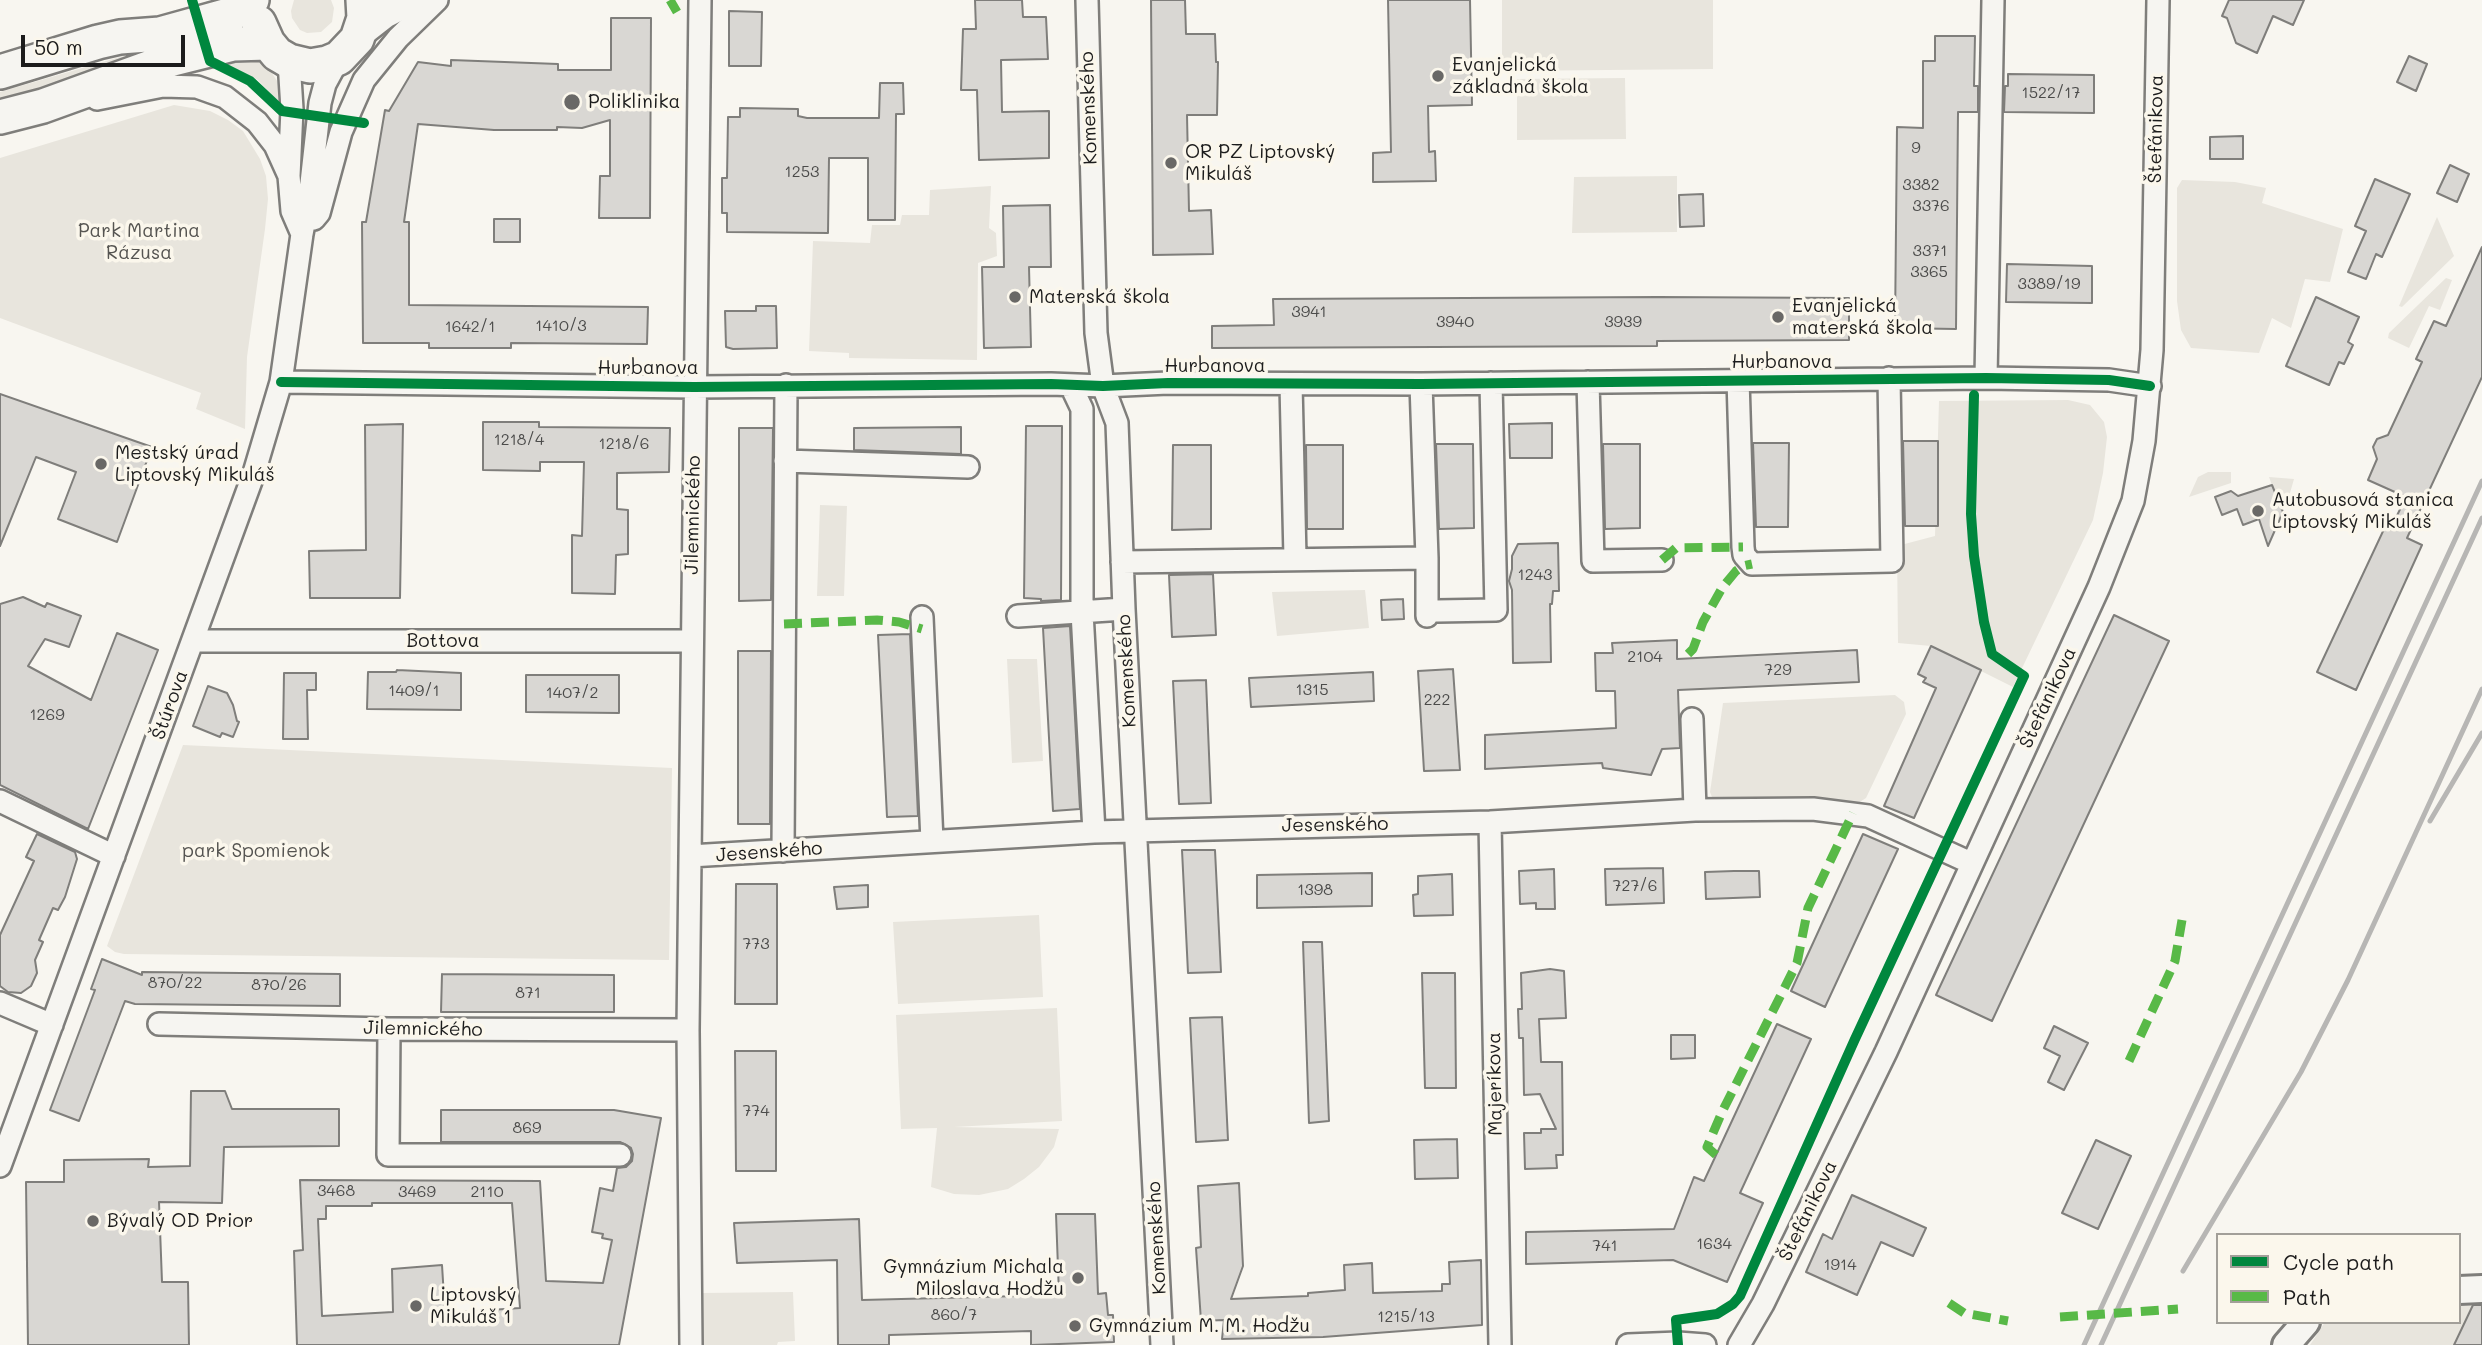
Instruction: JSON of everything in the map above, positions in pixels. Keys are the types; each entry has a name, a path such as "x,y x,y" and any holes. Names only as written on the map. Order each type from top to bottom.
{"main road":[{"path":"0,72 120,37 199,0"},
{"path":"120,37 160,34 199,24 232,14 252,0"},
{"path":"260,0 260,28 279,52"},
{"path":"0,117 43,106 173,59 233,44 279,52 310,66 327,63 339,58 349,49 362,15 384,13 408,0"}],"street":[{"path":"302,234 319,213 341,132 364,80 398,38 437,0"},
{"name":"Jilemnického","path":"691,1345 688,1030 700,0"},
{"name":"Komenského","path":"1087,0 1096,333 1103,386 1117,424 1162,1345"},
{"path":"1986,378 1993,0"},
{"name":"Štefánikova","path":"1740,1345 1763,1304 1886,1052 2126,523 2138,473 2150,386 2158,0"},
{"name":"Štúrova","path":"279,52 292,109 289,176 292,211 302,234"},
{"name":"Štúrova","path":"0,1166 254,473 281,382 310,192 320,103 325,84 339,58"},
{"path":"43,106 111,97 163,86 197,87 225,97 248,112 275,145 289,176"},
{"name":"Hurbanova","path":"281,382 694,387 1986,378 2109,380 2150,386"},
{"path":"1738,379 1743,547 1744,555 1752,564 1892,561 1889,379"},
{"path":"1588,382 1593,561 1662,560"},
{"path":"1421,384 1427,558 1432,613 1496,610 1491,383"},
{"path":"1291,384 1295,558"},
{"path":"782,851 786,385"},
{"path":"1071,386 1082,409 1083,612 1094,832"},
{"path":"785,461 968,467"},
{"path":"1122,562 1427,558"},
{"path":"1018,616 1124,609"},
{"path":"922,617 932,841"},
{"name":"Bottova","path":"194,641 691,641"},
{"path":"1692,719 1695,810"},
{"path":"0,801 114,856"},
{"name":"Jesenského","path":"690,856 1094,832 1490,822 1695,810 1812,809 1868,816 1971,863"},
{"name":"Majeríkova","path":"1490,822 1500,1345"},
{"path":"0,1003 52,1024"},
{"name":"Jilemnického","path":"159,1024 389,1029 688,1030"},
{"path":"389,1029 388,1155 620,1155"},
{"path":"2461,1290 2482,1289"},
{"path":"2286,1345 2304,1324"},
{"path":"1628,1345 1706,1345"}],"shaded area":[{"path":"294,0 331,0 334,8 332,22 321,32 307,33 300,30 292,18"},
{"path":"1502,0 1713,0 1713,69 1502,71"},
{"path":"185,38 188,47 0,100 0,92"},
{"path":"227,54 260,60 266,64 281,87 283,107 258,80 225,63"},
{"path":"1625,78 1626,139 1517,140 1517,79"},
{"name":"Park Martina Rázusa","path":"174,105 210,111 243,131 260,159 266,176 268,199 265,229 247,357 245,429 196,409 201,393 0,318 0,158"},
{"path":"1677,176 1677,232 1572,233 1574,177"},
{"path":"2182,180 2235,182 2266,188 2262,203 2343,229 2330,282 2305,279 2291,328 2272,318 2259,353 2191,348 2181,330 2177,301 2177,188"},
{"path":"991,186 989,228 996,233 997,256 978,263 977,360 849,358 849,353 809,351 813,241 870,243 872,225 900,225 902,215 929,215 930,190"},
{"path":"2437,217 2454,256 2402,307 2399,306"},
{"path":"2446,278 2452,280 2440,310 2429,306 2409,348 2388,338 2389,333"},
{"path":"2068,400 2090,405 2104,422 2107,437 2103,473 2093,520 2013,687 1931,646 1898,643 1897,546 1935,536 1939,401"},
{"path":"2208,472 2231,472 2231,483 2189,497 2198,477"},
{"path":"2269,477 2294,479 2288,500 2281,510"},
{"path":"820,505 847,506 844,596 817,596"},
{"path":"1365,590 1369,628 1277,636 1272,592"},
{"path":"1007,659 1037,659 1043,761 1012,763"},
{"path":"1895,695 1904,702 1906,714 1866,798 1855,805 1714,802 1710,792 1723,703"},
{"name":"park Spomienok","path":"183,745 672,768 669,960 115,952 107,946"},
{"path":"1039,915 1043,997 898,1004 893,922"},
{"path":"1057,1008 1062,1121 954,1127 1059,1129 1054,1147 1039,1167 1008,1189 979,1195 954,1194 931,1187 937,1128 901,1129 896,1015"},
{"path":"793,1292 795,1341 778,1342 777,1345 703,1345 702,1293"},
{"path":"2461,1302 2476,1302 2482,1305 2482,1345 2310,1345 2324,1324 2461,1324"}],"building":[{"path":"975,0 1022,0 1023,17 1046,17 1048,59 1001,60 1002,112 1049,111 1049,158 979,160 977,90 961,90 963,29 976,29"},
{"name":"OR PZ Liptovský Mikuláš","path":"1151,0 1185,0 1186,34 1215,34 1218,62 1217,115 1187,115 1189,211 1211,210 1213,254 1153,255"},
{"path":"1388,0 1470,0 1472,105 1428,106 1429,152 1435,151 1436,181 1373,182 1373,153 1391,152"},
{"path":"2229,0 2304,0 2293,25 2273,16 2257,53 2236,43 2227,18 2222,16"},
{"path":"729,11 762,12 761,66 729,66"},
{"path":"611,18 651,18 650,218 599,218 600,176 610,176 610,120 582,128 557,127 557,130 494,130 418,124 404,222 409,222 409,305 648,307 647,344 511,343 511,348 429,348 429,343 363,343 362,222 366,222 385,110 389,111 418,62 451,66 451,60 558,64 558,70 611,70"},
{"path":"1935,36 1975,36 1974,86 1978,86 1978,112 1958,112 1956,329 1895,328 1897,127 1923,128 1923,61 1935,61"},
{"path":"2409,56 2427,64 2416,91 2397,82"},
{"path":"2008,74 2094,75 2094,113 2004,112"},
{"path":"880,83 903,83 904,114 896,114 895,220 868,220 868,158 829,158 828,233 727,232 727,213 722,213 722,178 727,178 728,117 740,117 740,108 798,109 798,116 807,118 879,118"},
{"path":"2243,136 2243,159 2210,159 2210,137"},
{"path":"2450,165 2469,174 2457,202 2437,193"},
{"path":"2375,179 2410,194 2382,257 2376,254 2366,279 2348,272 2366,231 2355,226"},
{"path":"1703,194 1704,226 1680,227 1679,195"},
{"path":"1050,205 1051,267 1029,267 1031,347 984,348 982,267 1004,267 1003,206"},
{"path":"494,219 520,219 520,242 494,242"},
{"path":"2482,247 2482,377 2407,538 2422,545 2356,690 2317,672 2385,527 2390,530 2406,497 2368,480 2377,459 2373,447 2377,439 2388,435 2422,362 2416,359 2434,321 2446,326"},
{"path":"2007,264 2092,266 2092,303 2006,302"},
{"path":"2316,297 2359,317 2348,342 2353,345 2344,364 2339,362 2329,385 2286,366"},
{"path":"1849,298 1849,340 1657,341 1657,346 1212,348 1212,326 1274,325 1273,299"},
{"path":"756,306 776,306 777,348 726,347 725,311 756,311"},
{"name":"Mestský úrad Liptovský Mikuláš","path":"0,394 152,447 117,542 58,519 76,472 36,457 0,546"},
{"path":"483,422 539,422 539,427 670,428 669,472 617,473 617,509 628,510 628,554 616,555 615,594 572,593 572,535 582,536 584,462 540,462 540,471 483,470"},
{"path":"1552,423 1552,458 1510,458 1509,424"},
{"path":"403,424 400,598 310,598 309,551 366,550 365,425"},
{"path":"1026,426 1062,426 1061,600 1024,598"},
{"path":"961,427 961,454 854,450 854,428"},
{"path":"739,428 773,428 771,600 739,601"},
{"path":"1903,441 1938,441 1938,526 1905,526"},
{"path":"1753,443 1789,443 1788,527 1756,527"},
{"path":"1436,444 1473,444 1474,528 1439,529"},
{"path":"1603,444 1640,444 1640,528 1605,529"},
{"path":"1173,445 1211,445 1211,529 1172,530"},
{"path":"1306,445 1343,445 1343,529 1307,529"},
{"name":"Autobusová stanica Liptovský Mikuláš","path":"2272,485 2283,512 2268,546 2259,519 2243,525 2237,509 2222,515 2215,497 2231,491 2238,496"},
{"path":"1558,543 1559,591 1553,591 1550,604 1551,662 1513,663 1512,590 1509,581 1512,556 1518,544"},
{"path":"1213,574 1216,635 1172,637 1169,575"},
{"path":"23,597 45,607 47,603 81,616 69,647 45,639 28,666 91,700 117,633 158,650 88,829 0,785 0,604"},
{"path":"1403,599 1404,619 1382,620 1381,600"},
{"path":"2114,615 2169,641 1992,1021 1936,995"},
{"path":"1070,626 1080,809 1053,811 1043,628"},
{"path":"910,634 918,816 887,817 878,635"},
{"path":"1677,640 1677,659 1857,650 1859,682 1678,690 1680,748 1662,749 1651,775 1603,768 1602,763 1485,769 1485,735 1616,728 1615,691 1596,691 1595,653 1613,653 1612,643"},
{"path":"1931,646 1981,670 1914,818 1884,806 1936,688 1923,682 1926,678 1918,674"},
{"path":"738,651 771,651 770,824 738,824"},
{"path":"1453,669 1460,770 1424,771 1418,671"},
{"path":"397,670 461,673 461,710 367,709 368,672"},
{"path":"1373,672 1374,701 1251,707 1249,678"},
{"path":"284,673 316,673 316,690 307,690 308,739 283,739"},
{"path":"526,675 619,675 619,713 526,712"},
{"path":"1206,680 1211,803 1179,804 1173,681"},
{"path":"208,686 227,693 233,705 239,722 233,737 222,733 220,737 193,726"},
{"path":"37,834 75,852 77,859 65,897 58,910 53,908 39,940 43,942 35,960 37,973 31,986 21,993 8,992 0,986 0,935 34,861 26,857"},
{"path":"1863,834 1898,849 1825,1007 1791,991"},
{"path":"1182,850 1215,850 1221,972 1188,973"},
{"path":"1663,868 1664,903 1606,905 1605,869"},
{"path":"1554,869 1555,909 1536,909 1536,903 1520,904 1519,871"},
{"path":"1759,871 1760,897 1706,899 1705,872"},
{"path":"1372,873 1372,906 1257,908 1257,875"},
{"path":"1452,874 1453,915 1414,916 1413,895 1418,894 1418,876"},
{"path":"736,884 777,884 777,1004 735,1004"},
{"path":"868,885 868,907 837,909 834,887"},
{"path":"1303,942 1322,942 1329,1121 1309,1123"},
{"path":"102,959 142,975 142,972 340,974 340,1006 135,1004 125,1001 79,1121 50,1110 95,990 91,989"},
{"path":"1550,969 1564,971 1566,1018 1539,1019 1541,1062 1562,1062 1563,1155 1556,1155 1557,1168 1525,1169 1524,1133 1541,1133 1541,1129 1556,1129 1540,1094 1524,1095 1523,1038 1519,1038 1518,1009 1522,1009 1521,973"},
{"path":"1422,973 1455,973 1456,1088 1425,1088"},
{"path":"442,974 614,975 614,1012 441,1012"},
{"path":"1222,1017 1228,1140 1196,1142 1190,1018"},
{"path":"1777,1024 1811,1039 1740,1193 1763,1203 1727,1282 1673,1260 1526,1264 1526,1232 1674,1229 1694,1177 1704,1181"},
{"path":"2054,1026 2088,1043 2064,1090 2048,1082 2060,1056 2044,1048"},
{"path":"1671,1035 1695,1035 1695,1058 1671,1059"},
{"path":"735,1051 776,1051 776,1171 736,1171"},
{"name":"Bývalý OD Prior","path":"191,1091 225,1091 232,1109 339,1109 339,1146 224,1147 222,1203 159,1202 162,1282 188,1282 189,1345 28,1345 26,1182 64,1182 64,1160 149,1159 148,1167 190,1166"},
{"path":"441,1110 614,1110 661,1118 619,1345 297,1345 294,1251 303,1250 300,1180 540,1181 546,1281 603,1283 612,1240 602,1238 603,1234 592,1232 600,1188 613,1191 617,1168 626,1167 632,1161 631,1148 620,1142 441,1142","holes":["372,1203 512,1203 520,1308 445,1313 442,1265 392,1269 393,1312 322,1316 318,1219 326,1219 326,1206 372,1206"]},
{"path":"1457,1139 1458,1178 1415,1179 1414,1140"},
{"path":"2096,1140 2131,1156 2098,1229 2062,1213"},
{"path":"1239,1183 1243,1266 1231,1299 1308,1296 1308,1293 1345,1290 1344,1265 1372,1263 1373,1293 1442,1291 1442,1284 1450,1284 1449,1262 1481,1260 1482,1325 1323,1337 1222,1339 1224,1320 1201,1321 1196,1248 1201,1247 1198,1186"},
{"path":"1852,1195 1926,1228 1913,1256 1881,1242 1857,1295 1806,1272 1823,1234 1832,1239"},
{"name":"Gymnázium Michala Miloslava Hodžu","path":"1056,1214 1095,1214 1098,1294 1106,1293 1108,1315 1113,1315 1114,1342 1031,1345 1031,1331 889,1335 889,1345 838,1345 837,1260 737,1263 734,1223 859,1219 862,1300 1059,1295"},
{"path":"2473,1305 2482,1305 2482,1345 2454,1345"}],"railway":[{"path":"2084,1345 2482,481"},
{"path":"2101,1345 2482,518"},
{"path":"2183,1271 2301,1072 2348,980 2482,689"},
{"path":"2430,821 2482,733"}],"marked path":[{"path":"670,0 677,12"},
{"path":"1662,560 1676,548 1743,547"},
{"path":"1688,654 1693,649 1703,622 1722,588 1736,571 1752,564"},
{"path":"784,624 877,620 899,622 922,629"},
{"path":"1716,1155 1707,1147 1797,963 1808,908 1853,813"},
{"path":"2129,1061 2175,961 2182,920"},
{"path":"1949,1303 1964,1313 2008,1321"},
{"path":"2060,1317 2178,1309"}],"cycle path":[{"path":"192,0 210,61 250,81 282,111 364,123"},
{"path":"281,382 694,387 1986,378 2109,380 2150,386"},
{"path":"1678,1345 1676,1320 1717,1314 1740,1296 1855,1039 2024,676 1992,654 1984,622 1971,514 1974,395"}],"place":[{"name":"Evanjelická základná škola","path":"1438,76"},
{"name":"Poliklinika","path":"572,102"},
{"name":"OR PZ Liptovský Mikuláš","path":"1171,163"},
{"name":"Materská škola","path":"1015,297"},
{"name":"Evanjelická materská škola","path":"1778,317"},
{"name":"Mestský úrad Liptovský Mikuláš","path":"101,464"},
{"name":"Autobusová stanica Liptovský Mikuláš","path":"2258,511"},
{"name":"Bývalý OD Prior","path":"93,1221"},
{"name":"Gymnázium Michala Miloslava Hodžu","path":"1078,1278"},
{"name":"Liptovský Mikuláš 1","path":"416,1306"},
{"name":"Gymnázium M. M. Hodžu","path":"1075,1326"}]}
